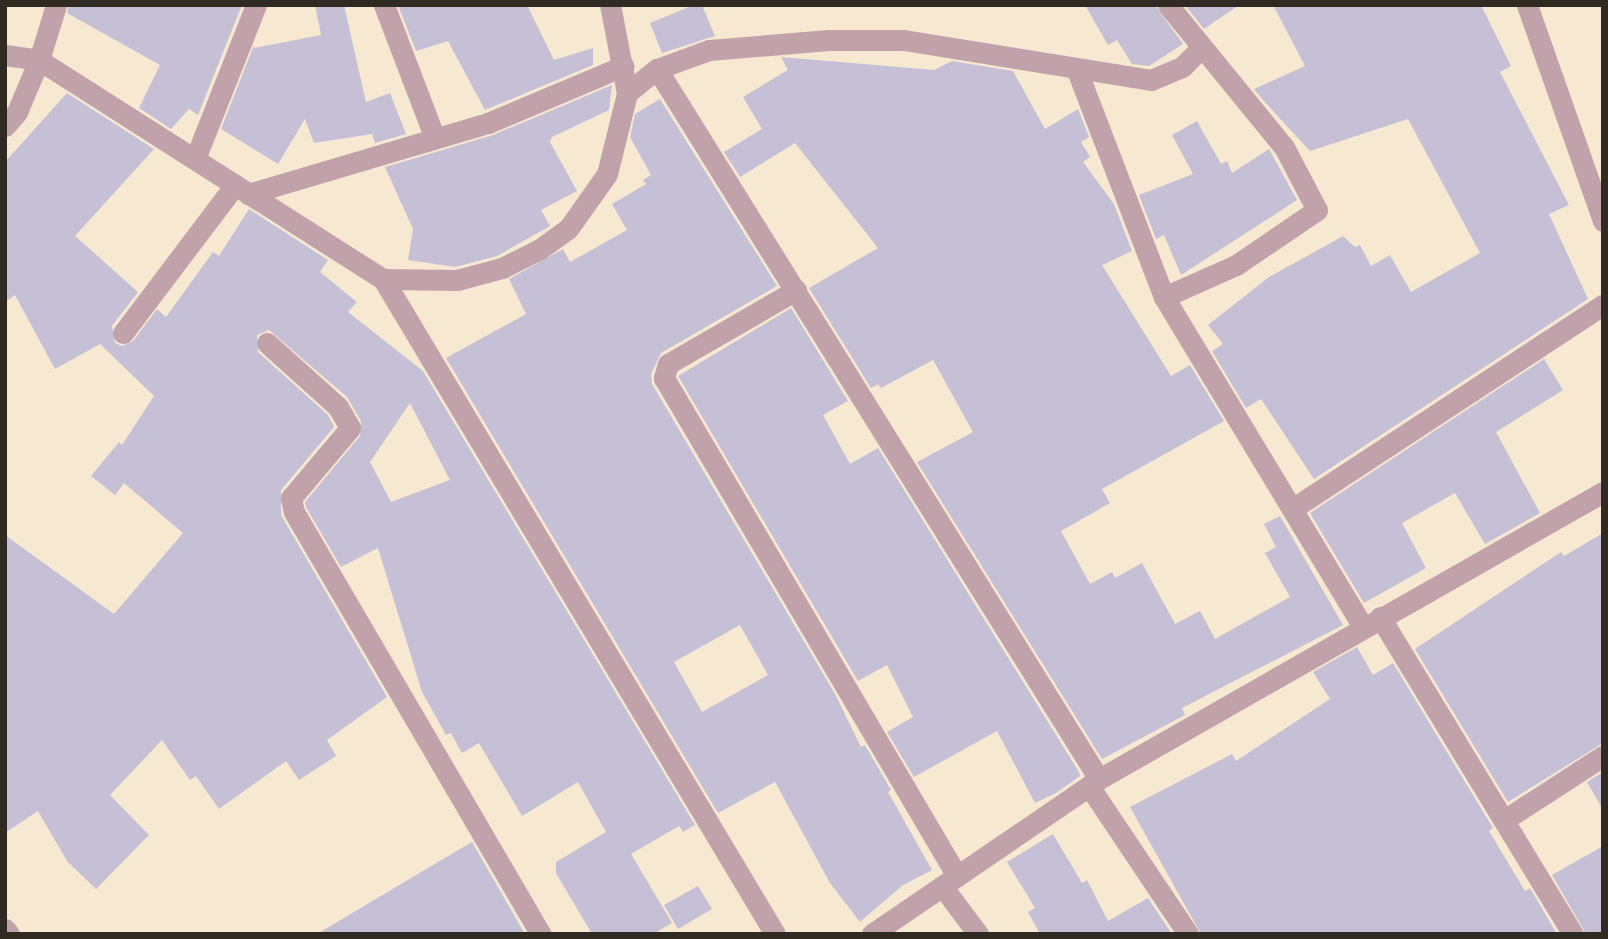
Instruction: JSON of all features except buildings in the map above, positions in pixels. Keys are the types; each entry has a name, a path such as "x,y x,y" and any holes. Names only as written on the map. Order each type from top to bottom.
{"street":[{"path":"5,127 17,112 39,60 56,5"},
{"path":"195,159 256,5"},
{"path":"383,5 434,136"},
{"path":"383,279 457,279 502,268 541,249 568,229 607,174 627,93 610,5"},
{"path":"1164,297 1236,265 1317,210 1284,147 1168,5"},
{"path":"1527,5 1603,221"},
{"path":"627,93 657,69 709,50 829,40 904,40 1151,80 1182,68 1201,48"},
{"path":"5,55 39,60 383,279 775,934"},
{"path":"123,334 241,189 488,123 623,66"},
{"path":"1076,68 1164,297 1292,509 1504,820 1573,934"},
{"path":"657,69 796,290 1188,934"},
{"path":"796,290 668,365 664,377 978,934"},
{"path":"1292,509 1603,305"},
{"path":"267,343 338,407 350,428 291,498 294,512 541,934"},
{"path":"872,934 1094,783 1371,622 1603,492"},
{"path":"1504,820 1603,756"},
{"path":"5,929 9,934"}]}
